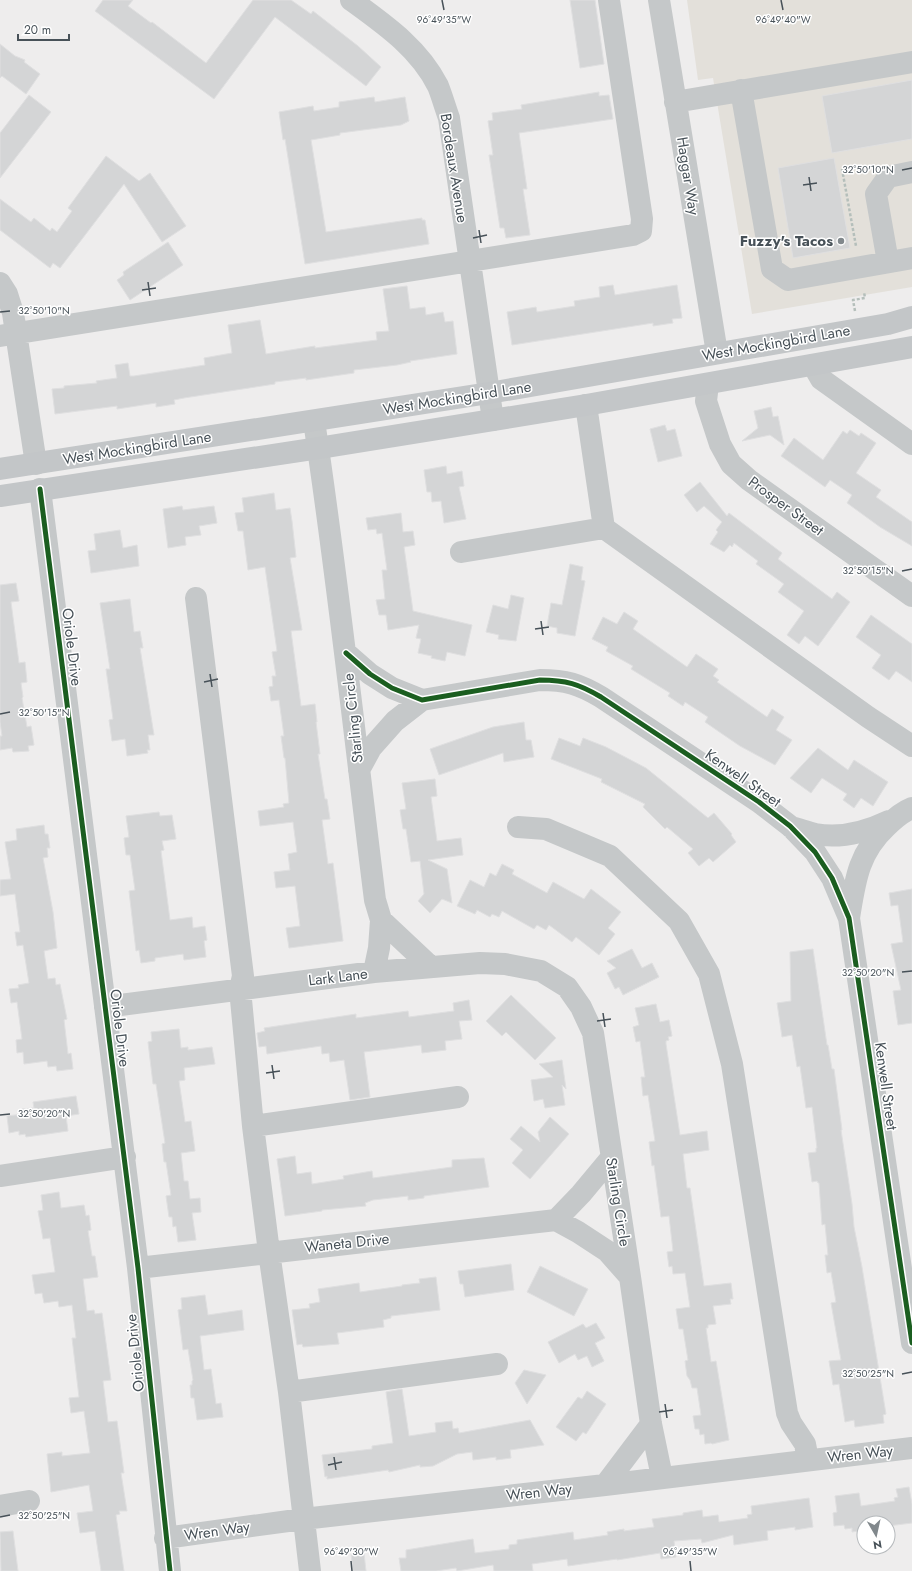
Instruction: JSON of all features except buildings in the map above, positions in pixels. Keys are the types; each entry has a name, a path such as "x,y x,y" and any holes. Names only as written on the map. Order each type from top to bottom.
{"main road":[{"name":"West Mockingbird Lane","path":"0,469 489,393 880,325 912,317"},
{"name":"West Mockingbird Lane","path":"0,496 319,448 586,405 912,347"},
{"path":"708,384 717,353"},
{"path":"36,464 40,489"}],"street":[{"name":"Bordeaux Avenue","path":"351,0 397,34 420,58 438,86 448,118 493,420"},
{"path":"8,335 469,262 632,235 641,231 642,219 608,0"},
{"name":"Haggar Way","path":"659,0 717,353"},
{"path":"675,102 912,62"},
{"path":"741,90 772,269 788,280 912,258"},
{"path":"888,262 876,194 888,177 912,172"},
{"path":"0,283 7,294 13,313 8,335 36,464"},
{"path":"813,365 821,379 912,444"},
{"name":"Prosper Street","path":"708,384 706,401 720,444 731,464 749,480 912,596"},
{"path":"586,405 604,528"},
{"name":"Starling Circle","path":"314,421 319,448 346,653 375,900 381,920 380,948 374,972"},
{"name":"Oriole Drive","path":"40,489 125,1156 138,1268 165,1538 170,1571"},
{"path":"462,552 604,528 868,717 912,746"},
{"path":"196,598 243,976 240,990 253,1126 289,1392 310,1571"},
{"path":"346,653 370,674 392,688 422,700"},
{"name":"Kenwell Street","path":"359,770 372,748 395,721 422,700 540,680 558,680 582,686 601,697 759,802 790,826 815,852 832,878 849,918 912,1343"},
{"path":"790,826 816,834 844,835 871,830 904,813"},
{"path":"849,918 855,881 861,862 875,837 904,813"},
{"path":"518,827 546,829 610,856 679,921 708,974 732,1064 787,1413 791,1423 805,1444 808,1460"},
{"path":"381,920 430,966"},
{"name":"Lark Lane","path":"105,1007 374,972 430,966 480,963 505,964 542,971 567,987"},
{"name":"Starling Circle","path":"567,987 581,1007 593,1033 651,1424 662,1478"},
{"path":"253,1126 458,1097"},
{"path":"0,1176 125,1156"},
{"path":"611,1158 582,1194 556,1220 578,1232 606,1251 630,1277"},
{"name":"Waneta Drive","path":"138,1268 556,1220"},
{"path":"289,1392 497,1364"},
{"path":"605,1485 651,1424"},
{"name":"Wren Way","path":"165,1538 303,1519 605,1485 912,1448"},
{"path":"0,1506 29,1501"}],"path":[{"path":"842,169 856,246"},
{"path":"855,311 853,300 865,298 864,292"}],"shaded area":[{"path":"687,0 912,0 912,287 752,314 713,78 698,80"}],"cycle path":[{"path":"40,489 138,1268 170,1571"},
{"path":"346,653 370,674 392,688 422,700 540,680 565,682 586,689 601,697 759,802 790,826 815,852 832,878 849,918 912,1343"}],"place":[{"name":"Fuzzy's Tacos","path":"841,241"}]}
